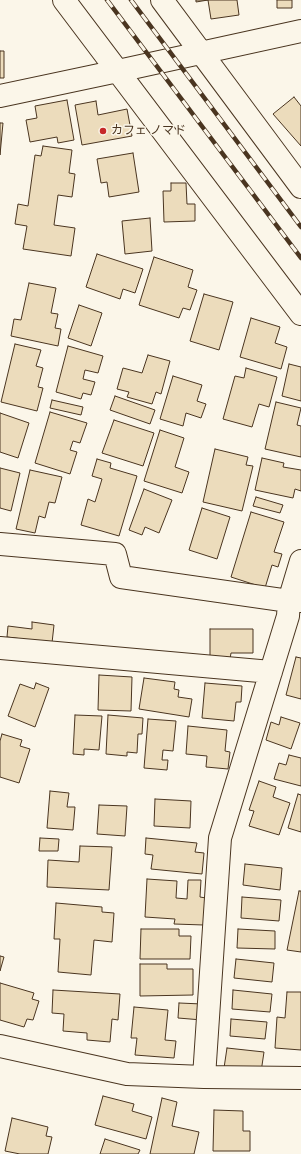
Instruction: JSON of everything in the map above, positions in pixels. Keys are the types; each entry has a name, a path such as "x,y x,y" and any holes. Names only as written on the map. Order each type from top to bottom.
{"street":[{"path":"64,0 301,314"},
{"path":"162,0 301,187"},
{"path":"0,96 301,31"},
{"path":"0,544 115,554 121,577 295,601"},
{"path":"204,1078 220,838 288,616 295,601 301,562"},
{"path":"0,648 271,672"},
{"path":"0,1046 127,1074 204,1078 301,1078"}],"building":[{"path":"196,0 208,0 196,2"},
{"path":"208,0 237,0 239,15 211,19"},
{"path":"277,0 292,0 292,8 277,8"},
{"path":"0,51 4,51 4,78 0,78"},
{"path":"294,97 301,106 301,146 273,114"},
{"path":"67,100 74,140 58,143 57,137 30,142 26,120 37,118 35,106"},
{"path":"96,101 98,115 127,109 132,136 82,145 75,105"},
{"path":"0,123 3,123 0,155"},
{"path":"43,146 72,150 69,173 75,174 72,197 58,195 54,225 75,228 71,256 23,249 27,226 15,224 18,204 28,206 35,155 41,156"},
{"path":"133,153 139,192 109,197 107,182 101,183 97,159"},
{"path":"171,183 186,183 187,204 195,204 195,221 164,222 163,191 171,191"},
{"path":"150,218 152,251 125,254 122,221"},
{"path":"97,254 143,269 135,293 123,289 120,299 86,287"},
{"path":"154,257 193,270 188,287 197,290 190,310 183,308 179,318 139,305"},
{"path":"29,283 56,288 51,313 58,314 55,328 61,329 58,346 11,336 14,319 21,320"},
{"path":"204,294 233,302 219,350 190,341"},
{"path":"79,305 102,313 91,346 68,338"},
{"path":"251,318 280,327 275,343 287,347 281,369 240,357"},
{"path":"15,344 41,350 36,366 43,368 38,387 43,388 37,411 1,402"},
{"path":"68,346 103,356 98,373 85,370 83,379 95,382 91,395 83,393 81,399 56,392"},
{"path":"148,355 170,361 161,394 156,392 152,404 127,397 129,392 117,389 123,368 142,373"},
{"path":"289,364 301,367 301,401 282,396"},
{"path":"246,368 277,377 269,407 259,404 252,427 223,419 235,376 244,378"},
{"path":"173,376 202,385 197,401 206,404 201,418 186,413 183,426 160,419"},
{"path":"115,396 155,410 150,424 110,410"},
{"path":"52,400 83,407 81,415 50,408"},
{"path":"276,402 301,408 297,425 301,426 301,457 265,449"},
{"path":"50,412 87,423 80,443 73,441 70,450 77,452 70,474 35,463"},
{"path":"0,413 29,423 18,458 0,452"},
{"path":"114,420 154,433 143,466 102,453"},
{"path":"160,430 184,438 175,467 189,472 182,493 144,481"},
{"path":"215,449 248,457 246,465 253,466 242,511 203,502"},
{"path":"262,458 284,463 283,467 301,470 301,491 295,489 293,498 255,490"},
{"path":"97,459 111,463 110,468 137,476 119,536 81,525 88,499 95,502 102,479 92,476"},
{"path":"0,468 20,473 11,511 0,508"},
{"path":"30,470 62,477 55,503 49,502 45,518 39,516 35,533 16,529"},
{"path":"144,489 172,500 159,533 145,527 142,535 129,530"},
{"path":"256,497 283,505 280,513 253,506"},
{"path":"202,508 230,517 217,559 189,550"},
{"path":"251,512 284,522 274,552 282,554 278,567 272,565 265,588 231,577"},
{"path":"32,622 54,625 52,643 7,637 8,626 32,629"},
{"path":"210,629 253,629 253,653 231,653 230,659 210,659"},
{"path":"296,657 301,658 301,699 286,695"},
{"path":"99,675 132,677 131,711 98,710"},
{"path":"144,678 175,682 174,689 179,690 178,697 192,699 189,717 139,709"},
{"path":"36,683 49,688 35,727 8,716 20,684 34,689"},
{"path":"205,683 242,686 241,702 236,702 234,721 202,718"},
{"path":"75,715 102,716 99,750 84,749 84,755 73,754"},
{"path":"108,715 143,718 142,734 138,734 137,753 127,752 127,756 106,754"},
{"path":"281,717 300,723 291,749 266,740 271,722 279,725"},
{"path":"148,719 176,721 173,751 163,750 162,760 168,760 167,770 144,768"},
{"path":"188,726 227,730 225,751 230,752 228,769 206,767 207,756 186,754"},
{"path":"2,734 22,740 20,746 30,749 19,783 0,777 0,741"},
{"path":"289,755 301,758 301,786 274,779 279,763 286,765"},
{"path":"259,781 276,787 273,797 290,803 279,835 249,826 254,811 249,810"},
{"path":"50,791 69,793 67,807 75,807 73,830 47,828"},
{"path":"298,794 301,795 301,832 288,828"},
{"path":"155,799 191,801 190,828 154,826"},
{"path":"99,805 127,806 125,836 97,834"},
{"path":"40,838 59,839 58,851 39,851"},
{"path":"146,838 197,843 195,852 204,853 202,874 151,869 153,855 145,854"},
{"path":"80,846 112,847 109,890 47,887 48,860 79,862"},
{"path":"245,864 282,868 280,890 243,885"},
{"path":"147,879 177,881 176,898 187,899 188,880 201,880 200,897 206,898 204,925 174,924 175,919 145,917"},
{"path":"299,891 301,891 301,952 287,950"},
{"path":"242,897 281,900 279,921 241,918"},
{"path":"56,903 102,907 102,912 114,913 112,942 94,940 91,975 58,972 60,939 54,939"},
{"path":"141,929 179,929 179,936 191,936 190,959 140,959"},
{"path":"238,929 275,931 275,949 237,948"},
{"path":"0,956 4,957 0,971"},
{"path":"236,959 274,963 272,982 234,978"},
{"path":"140,964 167,964 167,969 193,969 193,995 140,996"},
{"path":"0,983 34,993 32,999 39,1001 33,1020 27,1019 24,1027 0,1020"},
{"path":"53,990 120,994 118,1020 112,1019 110,1042 87,1040 87,1033 63,1031 64,1014 52,1013"},
{"path":"233,990 272,994 270,1012 232,1009"},
{"path":"287,992 301,992 301,1050 275,1048 277,1017 285,1018"},
{"path":"179,1003 202,1004 202,1020 178,1018"},
{"path":"134,1007 168,1010 165,1040 176,1041 174,1058 135,1055 137,1038 131,1038"},
{"path":"231,1019 267,1022 265,1039 230,1036"},
{"path":"227,1048 264,1052 261,1072 224,1068"},
{"path":"103,1096 134,1104 132,1111 152,1117 146,1139 95,1125"},
{"path":"162,1098 177,1102 172,1126 199,1132 194,1154 150,1154"},
{"path":"214,1110 243,1111 243,1131 250,1131 250,1151 213,1151"},
{"path":"12,1118 48,1127 46,1136 52,1137 48,1154 20,1154 5,1151"},
{"path":"105,1139 140,1150 138,1154 100,1154"}],"railway":[{"path":"107,0 301,258"},
{"path":"131,0 301,227"}],"place":[{"name":"カフェ ノマド","path":"103,131"}]}
